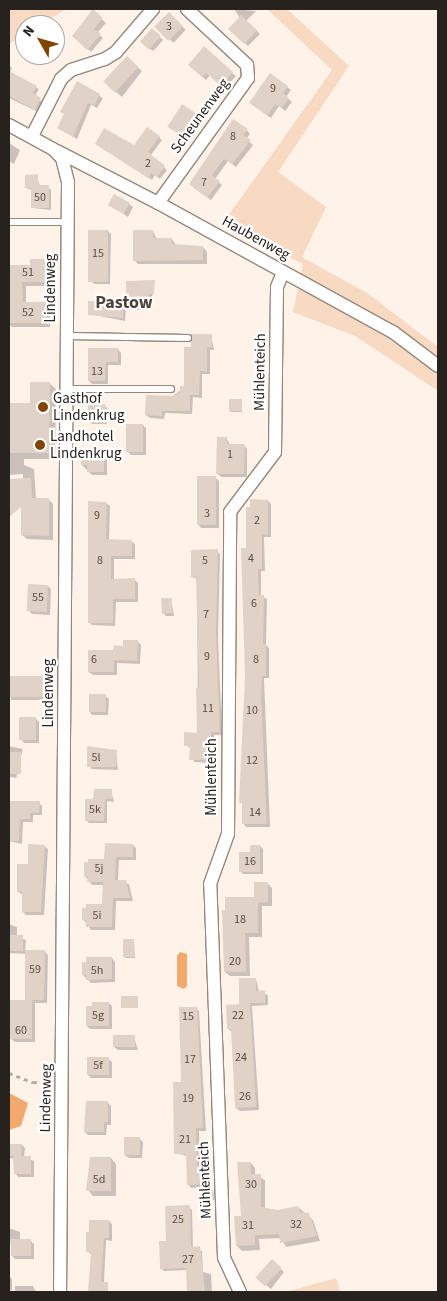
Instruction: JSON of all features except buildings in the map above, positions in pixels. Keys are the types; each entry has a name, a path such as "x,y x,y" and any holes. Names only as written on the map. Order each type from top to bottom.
{"street":[{"path":"32,136 60,79 71,70 105,59 116,52 153,9"},
{"name":"Scheunenweg","path":"158,203 248,78 247,64 187,9"},
{"name":"Lindenweg","path":"9,125 53,149 66,169 68,222 60,1292"},
{"name":"Haubenweg","path":"53,149 158,203 393,332 438,366"},
{"name":"Mühlenteich","path":"240,1292 224,1256 210,884 228,834 230,512 275,452 277,287 283,272"}],"lane":[{"path":"9,222 68,222"},
{"path":"67,336 188,338"},
{"path":"67,389 171,389"}],"path":[{"path":"9,1073 33,1082 63,1084"}],"shaded area":[{"path":"9,9 66,9 56,15 15,15 15,40 9,44"},
{"path":"267,9 287,9 349,66 278,172 326,207 302,257 367,293 438,347 438,391 355,336 293,312 303,264 223,223 332,70"},
{"path":"180,952 187,954 187,986 184,989 177,986 177,956"},
{"path":"9,1093 28,1103 21,1126 9,1130"},
{"path":"336,1278 340,1292 286,1292"}],"place":[{"name":"Gasthof Lindenkrug","path":"43,407"},
{"name":"Landhotel Lindenkrug","path":"40,445"}],"district":[{"name":"Pastow","path":"124,303"}]}
